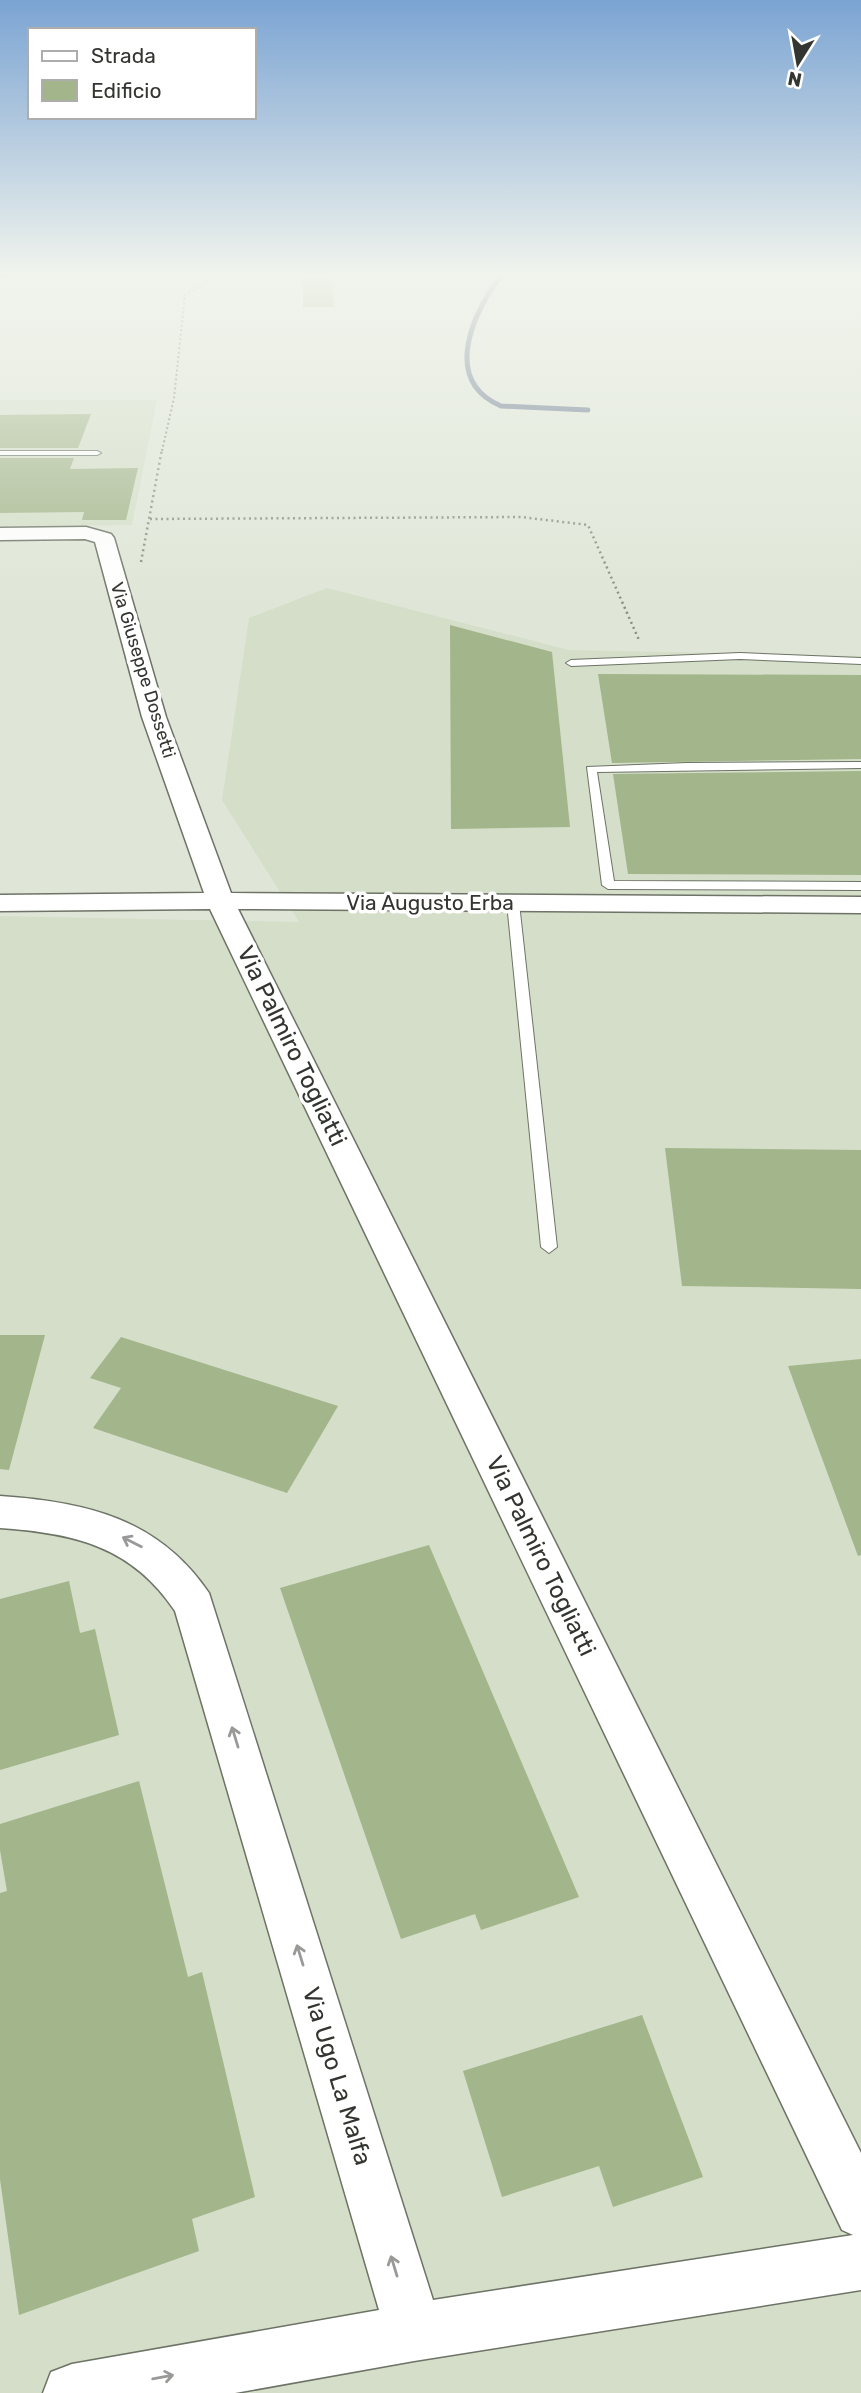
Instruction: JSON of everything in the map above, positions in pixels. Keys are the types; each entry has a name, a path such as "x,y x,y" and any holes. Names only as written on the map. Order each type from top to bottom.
{"street":[{"name":"Via Giuseppe Dossetti","path":"0,534 101,535 104,538 154,718 219,901"},
{"name":"Via Augusto Erba","path":"0,903 219,901 861,905"},
{"name":"Via Palmiro Togliatti","path":"219,901 861,2211"},
{"name":"Via Ugo La Malfa","path":"0,1512 68,1521 114,1533 132,1541 164,1564 181,1584 194,1606 414,2332"},
{"path":"72,2393 414,2332 861,2262"}],"lane":[{"path":"0,453 97,453"},
{"path":"571,663 740,656 861,661"},
{"path":"861,765 687,765 591,769 608,885 861,886"},
{"path":"513,903 549,1247"}],"path":[{"path":"115,578 139,572 175,385"},
{"path":"150,519 521,517 588,526 640,644"}],"shaded area":[{"path":"0,400 157,400 132,525 0,526"},
{"path":"327,588 569,650 861,656 861,2393 0,2393 0,916 299,922 222,800 249,618"}],"building":[{"path":"91,414 78,448 0,448 0,415"},
{"path":"0,458 74,458 70,469 138,468 126,520 82,520 84,512 0,513"},
{"path":"450,625 552,652 570,827 451,829"},
{"path":"598,674 861,675 861,759 612,763"},
{"path":"861,771 861,875 628,874 613,774"},
{"path":"665,1148 861,1150 861,1289 682,1286"},
{"path":"0,1335 45,1335 9,1470 0,1469"},
{"path":"121,1337 338,1406 287,1493 93,1428 121,1388 90,1378"},
{"path":"861,1359 861,1555 858,1556 788,1366"},
{"path":"429,1545 579,1897 481,1930 475,1914 401,1939 280,1588"},
{"path":"69,1581 80,1633 95,1629 119,1735 0,1770 0,1599"},
{"path":"139,1781 188,1977 202,1972 255,2197 192,2219 199,2251 19,2315 0,2179 0,1893 7,1891 0,1850 0,1824"},
{"path":"642,2015 703,2177 613,2207 599,2166 502,2197 463,2071"}],"waterway":[{"path":"476,385 482,394 501,406 588,410"}]}
